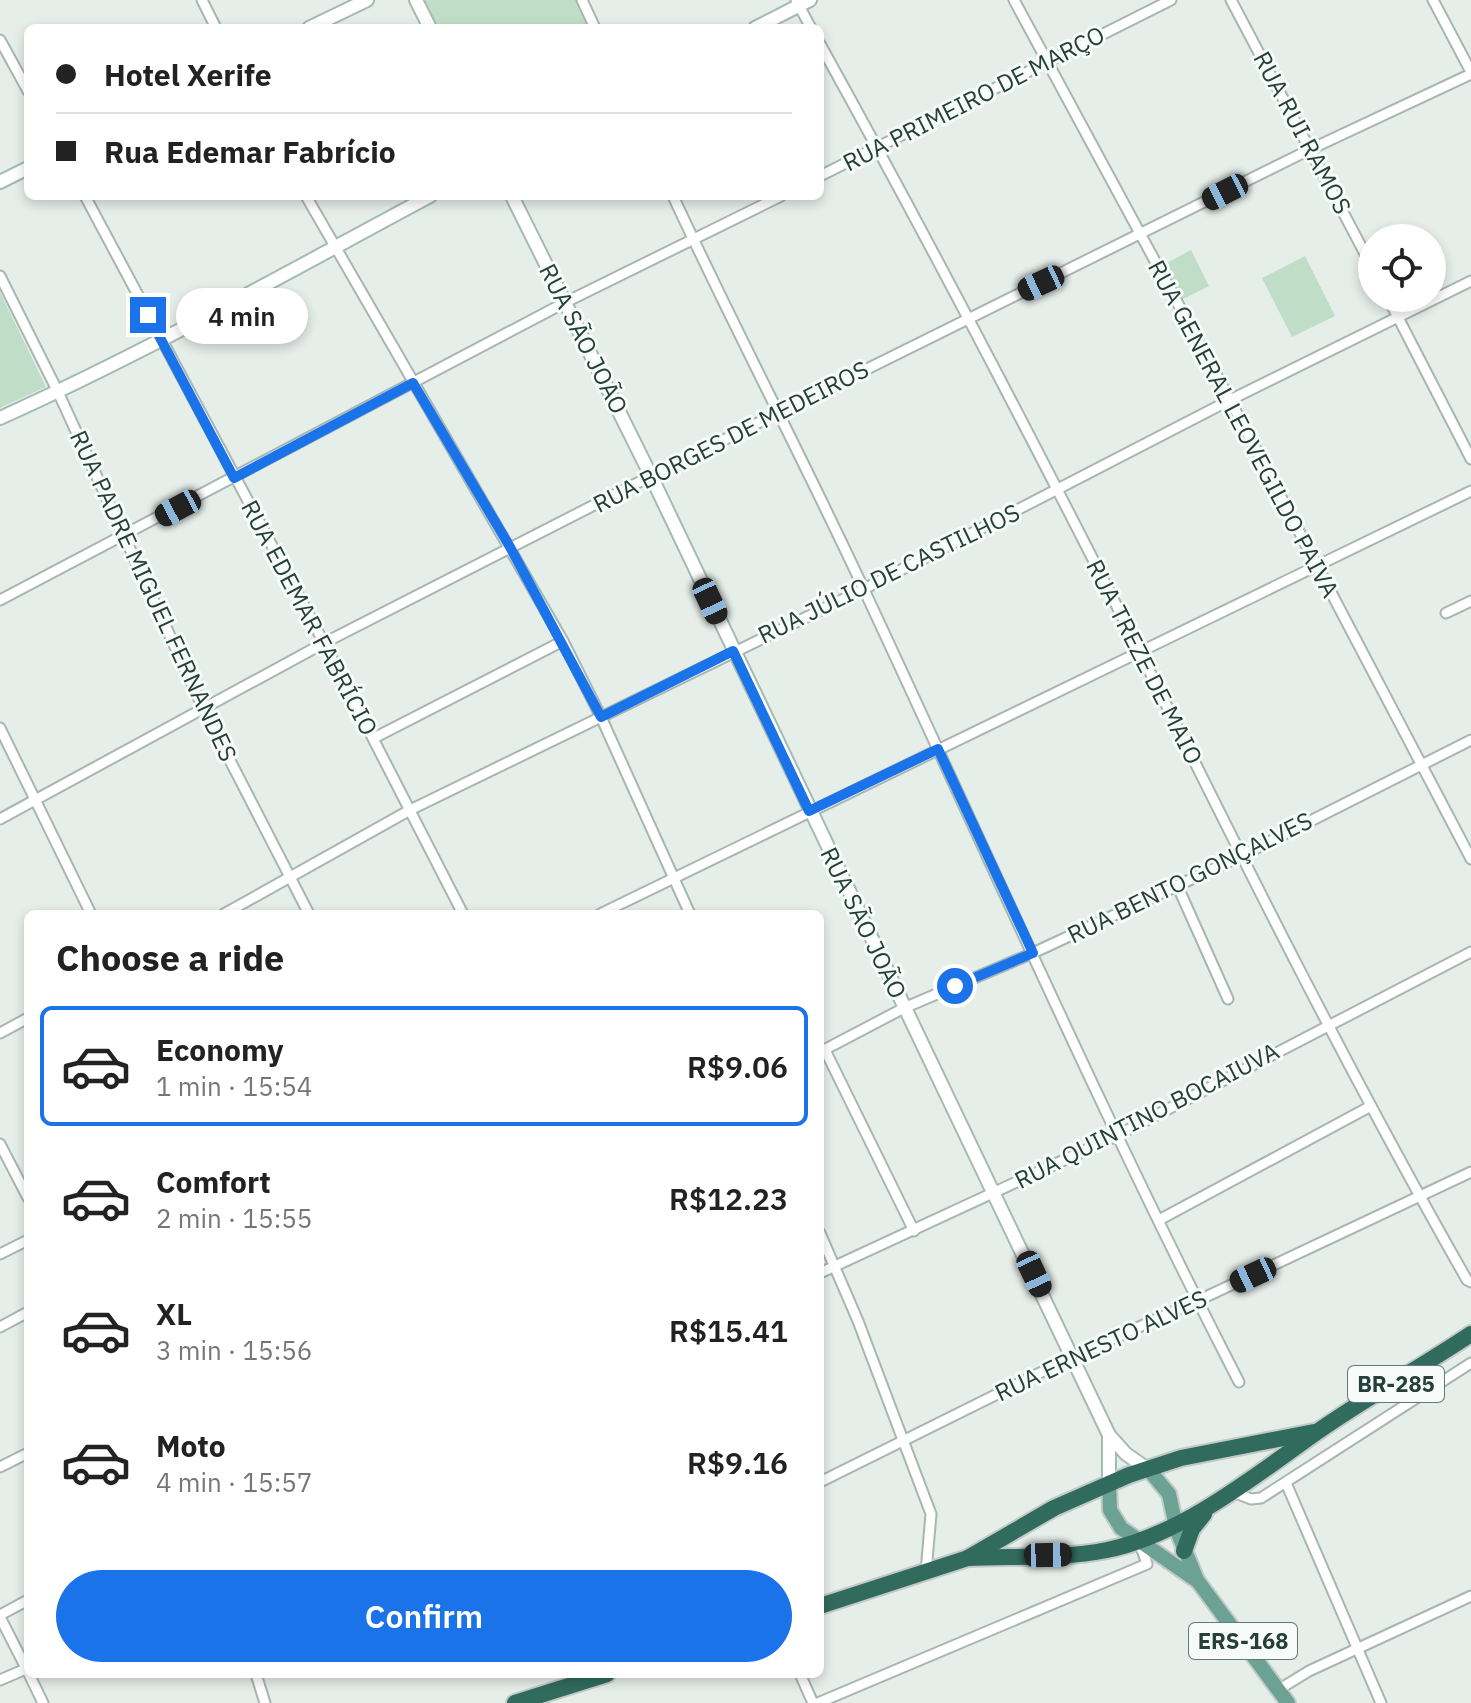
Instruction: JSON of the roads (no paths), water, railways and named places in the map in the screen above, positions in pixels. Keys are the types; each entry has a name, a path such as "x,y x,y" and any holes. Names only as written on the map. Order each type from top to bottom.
{"highway":[{"name":"BR-285","path":"968,1558 1070,1555 1108,1550 1139,1541 1209,1508 1319,1431 1471,1334"},
{"name":"BR-285","path":"824,1605 968,1558 1054,1508 1109,1483 1181,1458 1319,1431"},
{"path":"1184,1551 1192,1529 1209,1508"},
{"path":"515,1703 594,1678"}],"main road":[{"path":"317,24 367,0"},
{"path":"416,0 428,24"},
{"path":"762,24 802,2"},
{"path":"0,182 24,170"},
{"path":"0,418 58,392 423,200"},
{"name":"RUA SÃO JOÃO","path":"514,200 651,476 1109,1435 1126,1454 1149,1470"},
{"name":"RUA SÃO JOÃO","path":"1109,1435 1109,1483"},
{"path":"1149,1470 1169,1494 1175,1524"},
{"path":"1109,1483 1112,1516 1121,1528 1139,1541"},
{"name":"ERS-168","path":"1175,1524 1197,1580 1288,1703"},
{"name":"ERS-168","path":"1139,1541 1197,1580"}],"street":[{"path":"202,0 214,24"},
{"path":"582,0 593,24"},
{"name":"RUA GENERAL LEOVEGILDO PAIVA","path":"1014,0 1230,400 1471,859"},
{"name":"RUA PRIMEIRO DE MARÇO","path":"824,174 1171,0"},
{"name":"RUA RUI RAMOS","path":"1231,0 1358,240"},
{"path":"1433,0 1471,73"},
{"path":"802,2 810,24"},
{"path":"0,40 24,84"},
{"name":"RUA TREZE DE MAIO","path":"824,51 1058,491 1328,1025 1469,1281"},
{"name":"RUA BORGES DE MEDEIROS","path":"0,819 324,643 510,547 966,319 1471,73"},
{"name":"RUA EDEMAR FABRÍCIO","path":"87,200 324,643 461,910"},
{"path":"308,200 563,641 688,910"},
{"path":"675,200 864,589 1118,1135 1239,1382"},
{"path":"0,600 564,303 773,200"},
{"name":"RUA PADRE MIGUEL FERNANDES","path":"0,276 58,392 204,710 307,910"},
{"name":"RUA JÚLIO DE CASTILHOS","path":"231,910 410,810 864,589 1230,400 1471,281"},
{"path":"1395,312 1471,459"},
{"path":"608,910 1471,491"},
{"path":"1446,613 1471,601"},
{"path":"374,738 563,641"},
{"path":"0,728 89,910"},
{"name":"RUA BENTO GONÇALVES","path":"824,1050 904,1008 1033,953 1241,856 1471,740"},
{"path":"1177,885 1228,999"},
{"name":"RUA QUINTINO BOCAIUVA","path":"824,1271 1118,1135 1471,952"},
{"path":"0,1033 24,1020"},
{"path":"824,1053 914,1231"},
{"path":"1159,1220 1371,1106"},
{"path":"0,1144 24,1190"},
{"name":"RUA ERNESTO ALVES","path":"824,1480 1072,1357 1471,1172"},
{"path":"0,1254 24,1242"},
{"path":"824,1242 905,1440 931,1514 926,1572"},
{"path":"0,1327 24,1314"},
{"path":"1233,1492 1251,1499 1261,1498 1471,1363"},
{"path":"0,1467 24,1455"},
{"path":"1286,1483 1381,1703"},
{"path":"802,1678 816,1703 1147,1564 1139,1541"},
{"path":"1278,1690 1309,1671 1471,1596"},
{"path":"24,1602 0,1616 24,1663"},
{"path":"0,1680 24,1672"},
{"path":"31,1678 43,1703"},
{"path":"257,1678 265,1703"}]}
